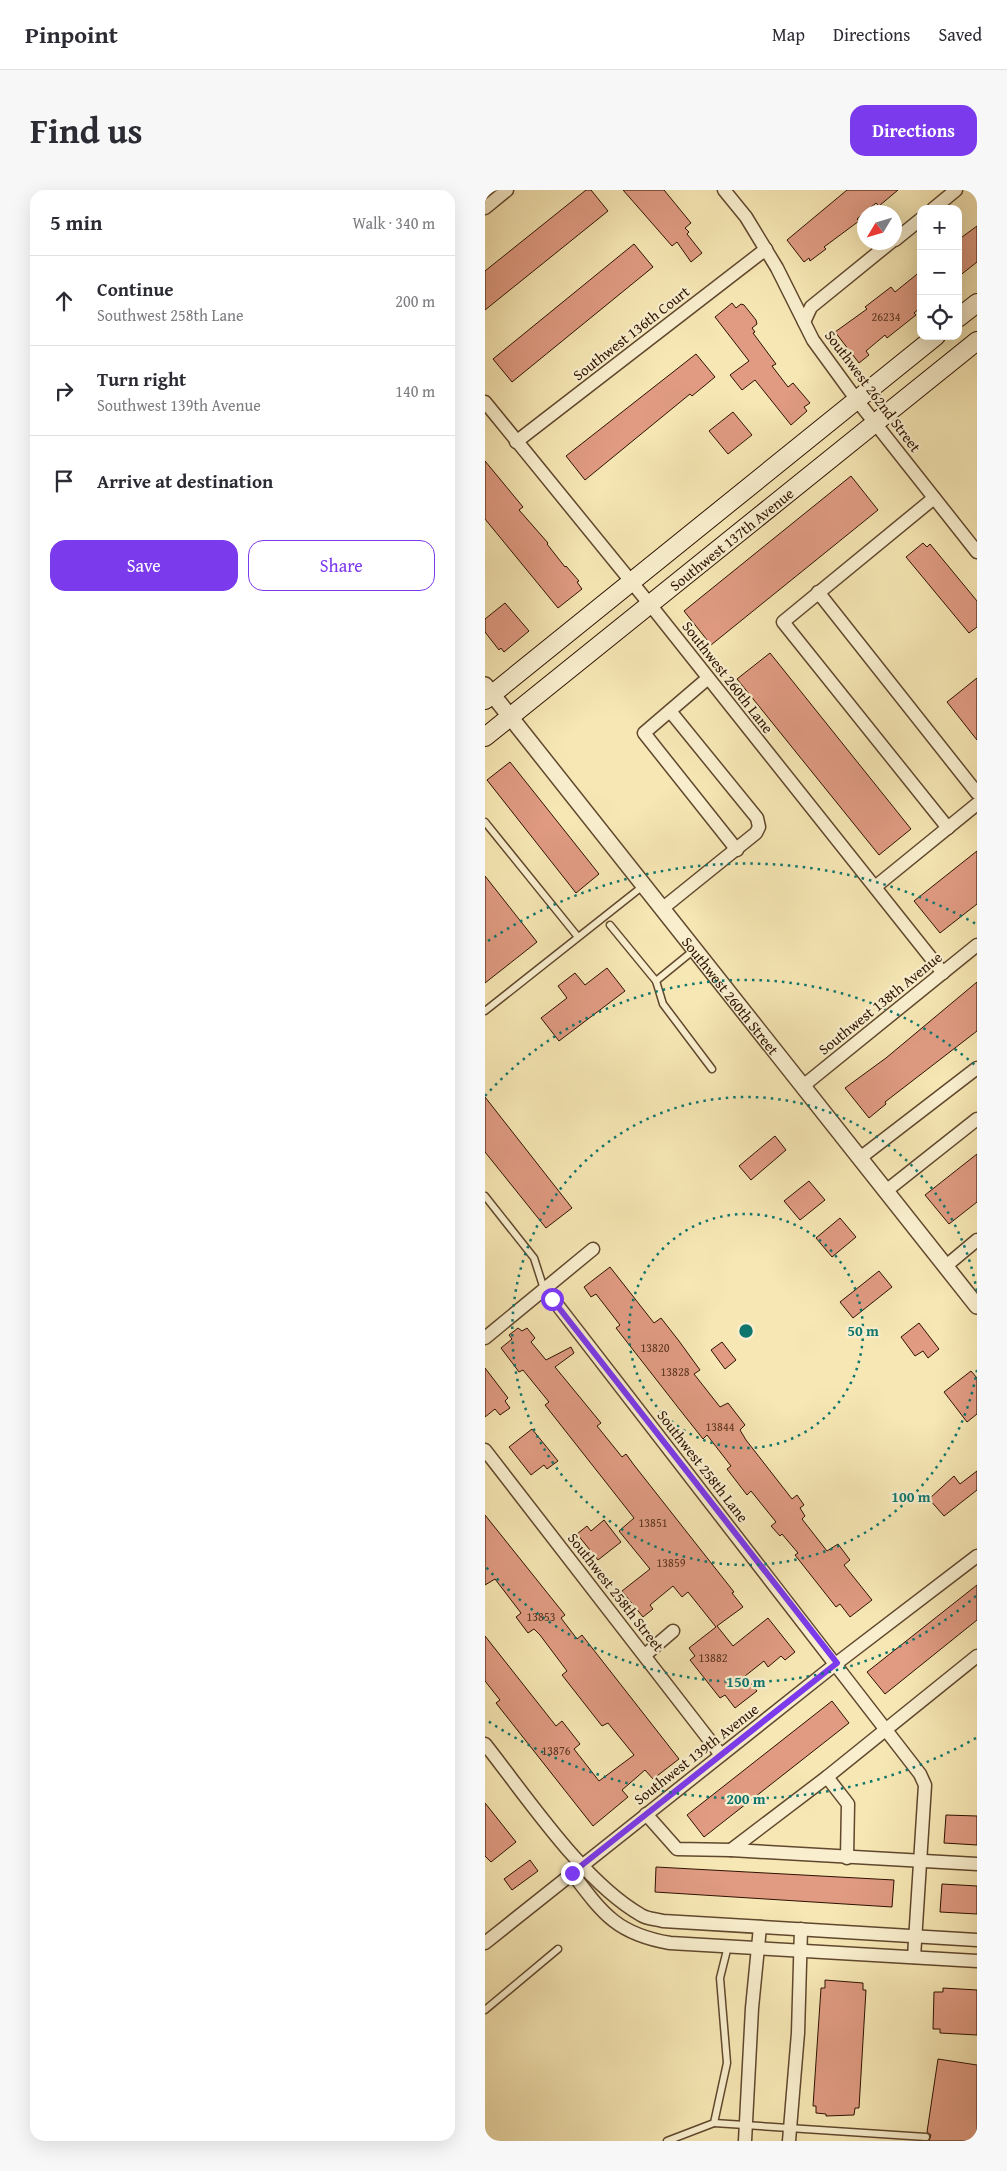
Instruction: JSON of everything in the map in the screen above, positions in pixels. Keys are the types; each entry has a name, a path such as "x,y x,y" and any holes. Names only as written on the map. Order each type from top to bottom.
{"main road":[{"path":"962,315 977,303"},
{"name":"Southwest 137th Avenue","path":"487,693 631,581 931,340"},
{"name":"Southwest 137th Avenue","path":"485,737 977,341"}],"street":[{"path":"485,208 507,190"},
{"name":"Southwest 262nd Street","path":"724,190 746,217 766,249 813,340 857,400 977,552"},
{"path":"938,205 956,190"},
{"path":"902,234 917,222"},
{"name":"Southwest 136th Court","path":"517,442 766,249"},
{"path":"804,322 811,307 881,250"},
{"name":"Southwest 260th Lane","path":"485,402 650,604 707,679 943,973"},
{"path":"935,498 783,622 948,828"},
{"path":"819,592 977,793"},
{"path":"707,679 644,733 737,850"},
{"name":"Southwest 260th Street","path":"487,693 510,717 663,908 977,1306"},
{"path":"663,908 737,850 756,833 759,827 757,818 670,711"},
{"path":"875,887 977,804"},
{"name":"Southwest 138th Avenue","path":"803,1086 977,945"},
{"path":"860,1158 977,1068"},
{"path":"887,1191 977,1119"},
{"path":"946,1266 977,1240"},
{"path":"485,1338 593,1249"},
{"name":"Southwest 258th Lane","path":"545,1289 911,1759 925,1785 914,1957"},
{"name":"Southwest 258th Street","path":"485,1450 721,1755"},
{"name":"Southwest 139th Avenue","path":"485,1943 837,1663 977,1556"},
{"path":"645,1655 673,1631"},
{"path":"731,1850 827,1777 977,1656"},
{"path":"485,1744 576,1869 597,1906 612,1921 630,1933 645,1939 670,1943 977,1961"},
{"path":"827,1777 849,1804 847,1858"},
{"path":"646,1814 677,1849 731,1850 977,1864"},
{"path":"576,1869 643,1916 663,1921 977,1940"},
{"path":"745,2141 757,1948 760,1927"},
{"path":"789,2135 798,2034 801,1929"}],"lane":[{"path":"485,822 578,937"},
{"path":"485,1012 643,885"},
{"path":"609,925 656,981 663,1004 712,1069"},
{"path":"656,981 695,950"},
{"path":"487,1201 534,1258 545,1289"},
{"path":"714,2123 727,2063 721,1978 728,1946"},
{"path":"485,2010 558,1948"},
{"path":"667,2141 714,2123 746,2126 789,2135 926,2137"}],"building":[{"path":"586,190 591,190 608,211 485,310 485,271"},
{"path":"623,190 664,190 691,223 685,228 689,232 687,234 702,253 691,262 677,242 672,246"},
{"path":"847,190 898,190 880,205 876,203 874,205 857,205 857,222 824,247 826,249 810,261 809,258 804,262 787,240"},
{"path":"977,226 977,262 962,274 962,250 962,237"},
{"path":"634,244 653,267 512,382 493,359"},
{"path":"917,274 917,310 914,313 916,315 887,338 885,335 866,351 869,355 859,363 835,332 867,309 865,307 891,287 895,292"},
{"path":"732,303 736,308 741,304 744,305 756,320 757,324 752,328 755,332 753,333 776,364 772,366 788,387 793,383 810,403 804,407 807,411 791,425 755,380 742,390 730,375 749,361 715,317"},
{"path":"696,354 715,377 692,396 690,394 585,480 566,456"},
{"path":"733,412 752,435 728,454 709,431"},
{"path":"485,461 523,507 519,510 548,543 565,567 579,581 577,582 582,589 558,608 485,519"},
{"path":"851,476 878,510 711,645 684,611"},
{"path":"923,543 927,547 930,544 977,601 977,627 969,633 906,557"},
{"path":"505,603 529,631 504,652 501,648 499,650 485,632 485,619"},
{"path":"770,653 911,829 879,855 737,679"},
{"path":"977,678 977,740 947,702"},
{"path":"510,762 599,874 576,893 487,780"},
{"path":"977,851 977,904 940,933 914,901"},
{"path":"485,876 537,942 485,983"},
{"path":"607,968 625,991 559,1041 541,1018 567,998 558,986 575,973 585,985"},
{"path":"977,982 977,1031 885,1102 886,1104 869,1118 845,1088 886,1058"},
{"path":"485,1097 572,1208 546,1228 485,1152"},
{"path":"775,1136 786,1150 751,1180 739,1166"},
{"path":"977,1154 977,1202 949,1224 925,1195"},
{"path":"809,1181 825,1200 800,1220 784,1201"},
{"path":"840,1218 856,1237 832,1257 816,1238"},
{"path":"610,1267 654,1323 661,1318 700,1370 694,1374 720,1407 728,1403 745,1425 740,1430 746,1440 792,1499 797,1495 804,1505 800,1508 805,1516 802,1519 827,1551 838,1544 850,1560 844,1565 872,1600 850,1617 840,1604 836,1607 795,1555 798,1553 782,1534 780,1536 771,1526 776,1522 751,1491 747,1495 727,1469 731,1466 707,1435 703,1439 680,1410 616,1328 620,1325 596,1294 591,1297 584,1287"},
{"path":"879,1271 892,1287 853,1318 840,1302"},
{"path":"919,1323 939,1349 928,1358 923,1351 915,1356 901,1337"},
{"path":"518,1328 522,1331 527,1328 535,1338 531,1342 546,1360 571,1347 574,1353 555,1367 601,1423 597,1426 622,1457 626,1454 734,1592 732,1593 743,1607 717,1626 733,1646 768,1618 795,1652 785,1660 781,1656 768,1667 764,1661 745,1676 757,1691 735,1708 725,1695 720,1698 690,1660 695,1656 689,1648 716,1627 688,1592 682,1597 673,1586 650,1605 653,1609 643,1617 622,1591 650,1569 619,1531 634,1518 545,1405 549,1402 523,1370 519,1372 501,1348 512,1339 509,1335"},
{"path":"722,1342 736,1360 725,1369 711,1350"},
{"path":"485,1368 508,1398 505,1401 510,1408 500,1415 495,1409 485,1417"},
{"path":"971,1371 977,1378 977,1414 967,1422 944,1392"},
{"path":"532,1429 558,1461 547,1469 544,1465 531,1475 509,1447"},
{"path":"977,1471 977,1490 944,1516 929,1499 954,1476 960,1484"},
{"path":"485,1515 565,1615 561,1618 577,1639 582,1635 679,1759 653,1779 645,1770 622,1790 628,1797 593,1826 496,1703 500,1700 485,1681 485,1636 556,1726 562,1721 580,1744 574,1749 599,1781 634,1755 608,1723 602,1726 562,1675 567,1671 540,1635 534,1629 528,1633 516,1617 521,1613 495,1579 485,1585"},
{"path":"604,1520 621,1542 598,1560 577,1534 587,1526 591,1531"},
{"path":"977,1585 977,1620 885,1694 867,1672"},
{"path":"832,1701 849,1723 704,1837 687,1815"},
{"path":"485,1803 516,1842 491,1862 485,1856"},
{"path":"946,1815 977,1816 977,1845 944,1843"},
{"path":"530,1860 538,1871 512,1890 504,1879"},
{"path":"656,1867 894,1880 892,1907 655,1892"},
{"path":"942,1884 977,1886 977,1914 940,1912"},
{"path":"825,1980 863,1983 863,1990 866,1990 859,2108 855,2108 854,2115 826,2116 826,2114 816,2113 816,2106 813,2106 821,1988 825,1988"},
{"path":"943,1988 977,1990 977,2035 940,2033 940,2029 933,2029 934,1992 943,1992"},
{"path":"938,2059 977,2065 977,2141 929,2141 931,2135 927,2132"}],"route":[{"path":"552,1299 837,1663 572,1873"}]}
